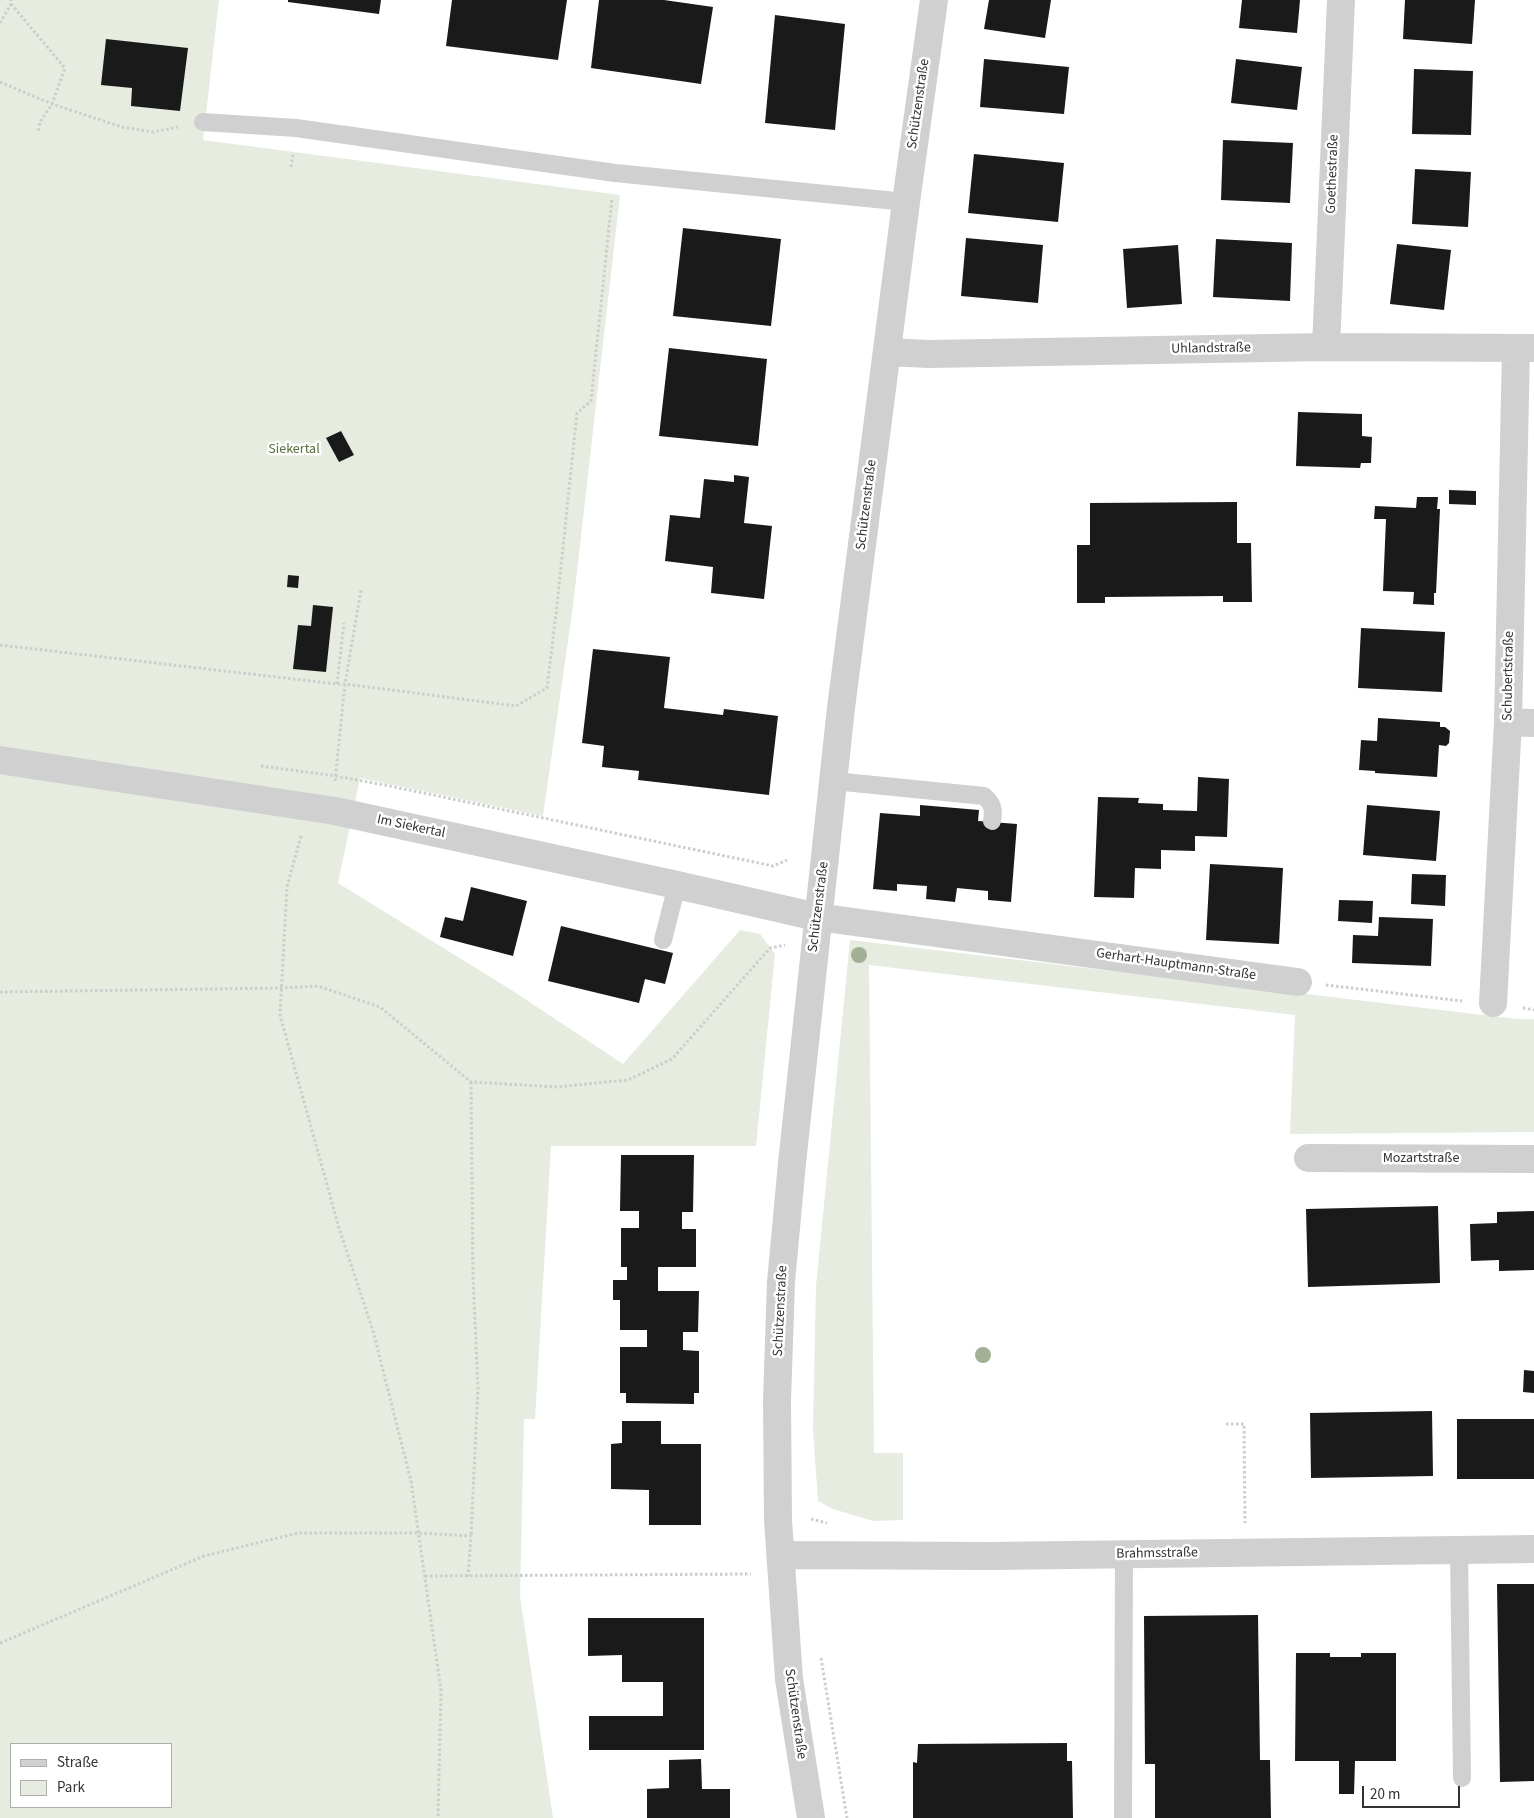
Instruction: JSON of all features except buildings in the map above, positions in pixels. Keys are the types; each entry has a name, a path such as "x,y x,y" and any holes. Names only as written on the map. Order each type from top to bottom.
{"street":[{"name":"Schützenstraße","path":"811,1818 789,1679 778,1520 776,1427 781,1282 841,708 934,0"},
{"name":"Goethestraße","path":"1326,347 1341,0"},
{"name":"Uhlandstraße","path":"888,352 929,354 1326,347 1525,348"},
{"name":"Schubertstraße","path":"1493,1003 1521,723 1525,348"},
{"name":"Im Siekertal","path":"0,760 335,811 818,917"},
{"name":"Gerhart-Hauptmann-Straße","path":"818,917 1298,982"},
{"name":"Mozartstraße","path":"1308,1158 1534,1159"},
{"name":"Brahmsstraße","path":"781,1565 991,1556 1534,1549"}],"lane":[{"path":"203,122 296,128 615,173 906,202"},
{"path":"834,781 984,796 992,803 994,812 992,821"},
{"path":"663,940 677,885"},
{"path":"1459,1550 1462,1778"},
{"path":"1123,1818 1124,1555"}],"path":[{"path":"0,23 11,2 65,68 52,104 40,122 38,133"},
{"path":"0,82 52,104 122,127 152,132 203,122"},
{"path":"0,645 345,684 516,706 547,688 558,605 577,413 591,401 615,173"},
{"path":"361,590 345,684 335,776 335,811 303,830 287,888 280,1015 339,1228 373,1332 411,1481 441,1690 438,1818"},
{"path":"337,684 344,623"},
{"path":"0,992 318,986 380,1007 471,1082 557,1087 628,1080 672,1059 770,948 785,945"},
{"path":"1298,982 1493,1003 1534,1010"},
{"path":"468,1577 478,1388 473,1276 471,1082"},
{"path":"1226,1424 1244,1424 1246,1554"},
{"path":"0,1643 204,1556 298,1532 419,1533 471,1536"},
{"path":"425,1576 468,1577 781,1565"},
{"path":"820,1653 847,1818"}],"green space":[{"name":"Siekertal","path":"0,0 219,0 203,140 620,195 573,606 543,816 360,778 338,883 513,991 623,1064 740,930 760,934 775,954 756,1146 551,1146 535,1419 524,1419 520,1596 553,1818 0,1818"},
{"path":"850,940 1517,1019 1534,1019 1534,1132 1290,1134 1295,1015 869,965 874,1453 903,1453 903,1520 873,1521 833,1509 818,1501 813,1429 816,1286"}]}
